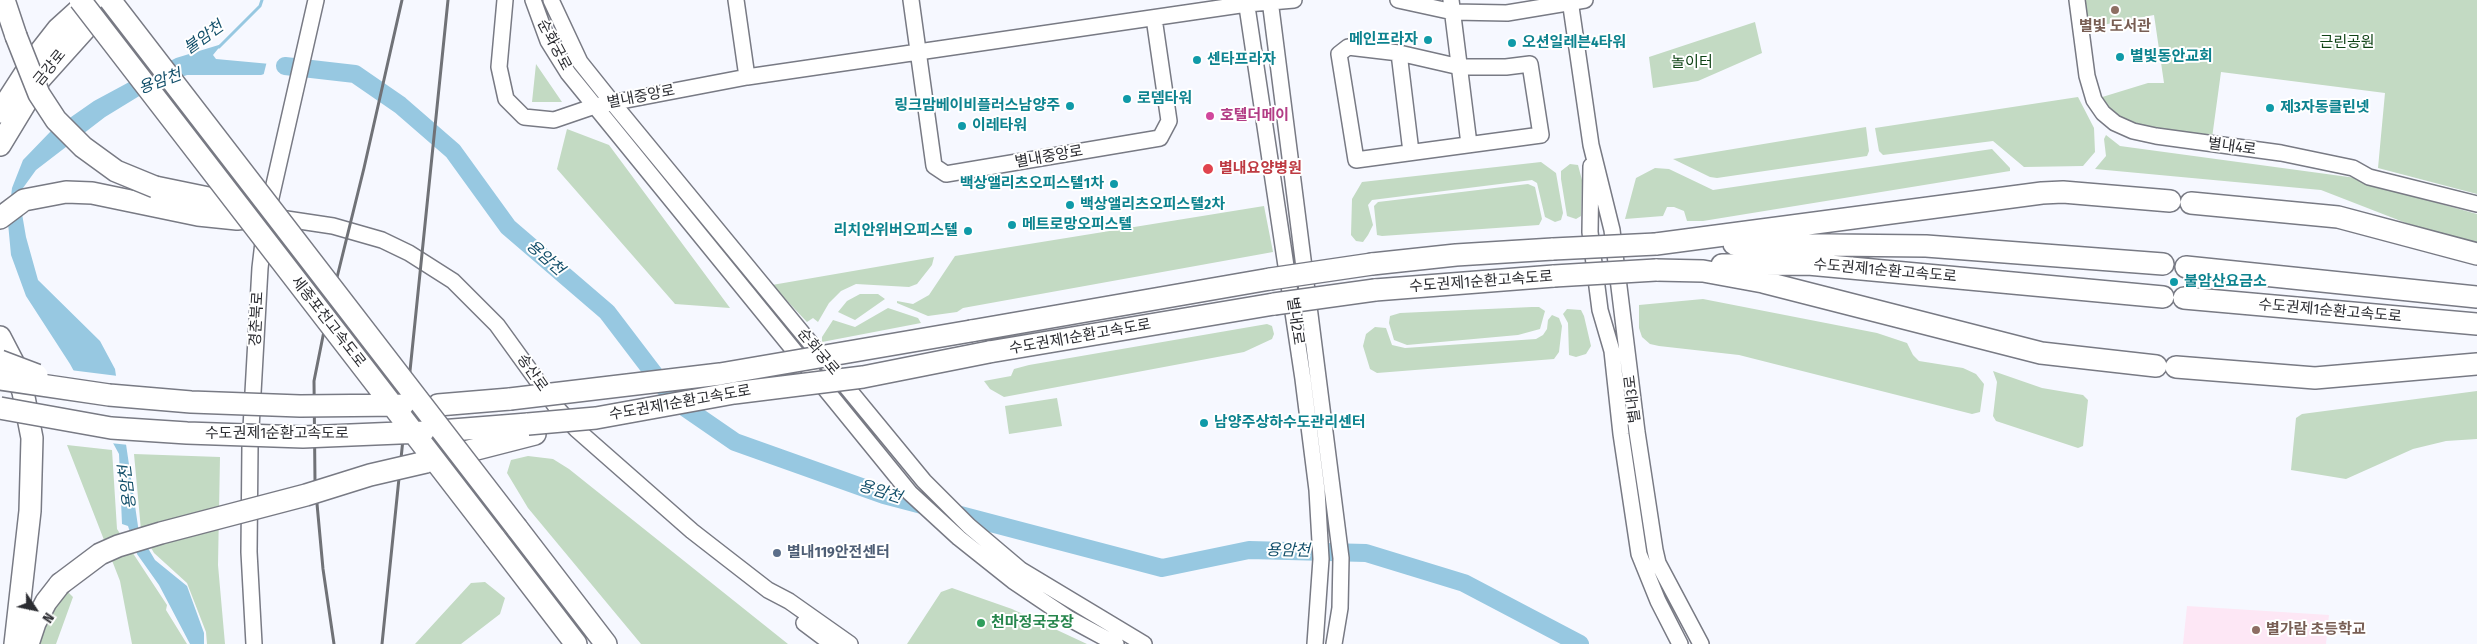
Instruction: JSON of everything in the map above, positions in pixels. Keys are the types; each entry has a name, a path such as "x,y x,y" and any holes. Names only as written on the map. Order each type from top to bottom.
{"highway":[{"path":"4,0 39,94 56,120 83,147 151,196"},
{"path":"58,29 80,0"},
{"name":"세종포천고속도로","path":"80,0 576,644"},
{"name":"금강로","path":"0,112 33,61 58,29 90,0"},
{"name":"세종포천고속도로","path":"110,0 606,644"},
{"name":"금강로","path":"0,145 40,79 110,0"},
{"path":"0,218 24,200 66,192 223,201 266,216"},
{"path":"1656,244 2042,193 2063,192 2338,216 2477,254"},
{"name":"수도권제1순환고속도로","path":"0,378 144,399 191,402 300,406 438,405 510,399 720,374 1270,279 1372,264 1456,255 1553,248 1656,244 1926,246 2163,264"},
{"name":"수도권제1순환고속도로","path":"0,408 112,428 187,434 304,437 531,429 734,393 862,377 988,352 1274,304 1375,290 1554,276 1770,263 1808,264 2477,324"},
{"name":"수도권제1순환고속도로","path":"2186,267 2477,296"},
{"path":"1656,270 1703,271 1763,282 2041,353 2166,366 2315,378 2477,364"},
{"path":"0,337 14,364 23,392 32,438 30,511 15,644"},
{"path":"0,361 70,388"},
{"path":"28,644 35,622 46,602 60,584 100,554 118,546 306,495 370,475 426,462 531,429"}],"street":[{"name":"경춘북로","path":"254,644 249,552 250,446 259,288 266,216 316,0"},
{"name":"별내중앙로","path":"505,0 499,67 506,99 524,117 554,120 612,102 747,77 1154,18 1247,2 1294,0"},
{"name":"순화궁로","path":"532,0 548,41 568,73 861,430 910,493 959,538 1013,581 1068,618 1112,642"},
{"name":"순화궁로","path":"551,0 580,62 924,480 969,526 1021,570 1144,644"},
{"path":"736,0 747,77"},
{"path":"911,0 918,51"},
{"path":"1398,0 1507,13 1575,1"},
{"name":"별내4로","path":"2077,0 2087,76 2094,100 2103,113 2115,123 2132,131 2156,136 2281,153 2352,168 2369,177 2477,204"},
{"name":"별내2로","path":"1270,1 1299,239 1325,489 1314,644"},
{"name":"별내3로","path":"1575,1 1591,145 1590,232 1600,310 1612,351 1621,434 1639,554 1658,601 1680,644"},
{"name":"별내2로","path":"1247,2 1301,361 1325,489 1341,558 1340,608 1334,644"},
{"path":"1452,6 1469,144"},
{"name":"별내중앙로","path":"918,51 934,166 946,174 1160,138 1169,121 1154,18"},
{"path":"1348,47 1398,54 1460,67 1506,67 1530,64 1542,135 1356,160 1339,54 1348,47"},
{"path":"1398,54 1412,152"},
{"name":"별내3로","path":"1591,145 1612,230 1637,432 1655,550 1658,563 1701,644"},
{"name":"송산로","path":"266,216 333,226 382,240 409,253 453,281 498,325 557,408 576,429 692,531 829,638 852,644"}],"shaded area":[{"name":"별가람 초등학교","path":"2187,606 2329,615 2326,644 2183,644"}],"green space":[{"name":"근린공원","path":"2082,0 2477,0 2477,194 2378,168 2385,93 2221,72 2212,138 2130,127 2111,117 2099,98 2148,83 2164,83 2154,15 2087,28"},
{"name":"놀이터","path":"1755,22 1762,53 1698,81 1653,88 1649,57"},
{"path":"536,64 562,102 532,102"},
{"path":"2078,97 2094,128 2095,152 2083,166 2024,167 1993,141 1883,155 1879,151 1875,128"},
{"path":"1866,127 1869,151 1867,156 1717,178 1710,177 1673,159"},
{"path":"567,129 609,145 730,308 675,304 557,169"},
{"path":"2106,135 2120,146 2356,178 2369,184 2477,214 2477,245 2406,223 2321,190 2095,169 2106,156 2104,139"},
{"path":"1992,149 2010,168 2010,171 1703,221 1687,221 1684,211 1674,207 1667,207 1663,216 1625,219 1636,178 1655,168 1669,169 1713,190"},
{"path":"1541,162 1556,173 1563,213 1561,220 1555,222 1545,217 1537,183 1532,180 1372,200 1368,205 1373,225 1368,235 1363,242 1356,241 1351,235 1352,199 1362,182"},
{"path":"1570,164 1578,165 1582,180 1581,216 1576,219 1567,216 1561,179 1561,171"},
{"path":"1528,184 1535,187 1542,219 1539,225 1377,235 1374,206 1378,202"},
{"path":"1264,206 1273,252 928,316 897,303 897,301 913,304 929,295 955,256"},
{"path":"934,257 932,265 917,284 909,287 856,284 841,291 829,303 818,322 813,318 807,322 772,285"},
{"path":"860,294 878,294 885,299 855,320 838,312 847,301"},
{"path":"1703,299 1877,333 1907,343 1913,355 1919,361 1963,368 1976,374 1984,384 1980,412 1972,414 1739,355 1659,346 1650,344 1642,337 1639,328 1639,305"},
{"path":"1539,307 1545,311 1540,329 1518,335 1407,345 1394,340 1389,323 1390,316 1400,313"},
{"path":"888,308 918,318 921,323 822,342 822,337 833,320 855,327"},
{"path":"1567,309 1581,310 1584,316 1591,346 1586,354 1576,357 1569,355 1568,323 1563,314"},
{"path":"1552,315 1559,318 1562,326 1559,352 1554,359 1377,373 1370,369 1363,346 1366,334 1375,327 1386,328 1392,345 1405,348 1536,339 1543,335 1547,329 1548,320"},
{"path":"1267,324 1272,326 1274,334 1272,339 1244,352 1004,397 990,389 984,381 1011,376 1014,369 1029,365"},
{"path":"1993,371 2042,388 2083,395 2088,400 2083,446 2078,448 1996,421 1993,416 1997,382"},
{"path":"2477,391 2477,439 2446,441 2413,449 2346,479 2291,470 2296,418 2302,414"},
{"path":"1057,398 1062,426 1009,434 1005,406"},
{"path":"67,445 112,450 117,529 167,605 166,610 187,644 132,644 120,581"},
{"path":"134,454 220,457 218,565 225,644 207,644 206,632 187,583 154,553 141,530"},
{"path":"528,456 553,459 569,469 788,644 641,644 528,508 507,473 511,460"},
{"path":"485,582 505,598 500,614 461,644 415,644 471,583"},
{"name":"천마정국궁장","path":"952,588 1012,609 1087,644 907,644 941,592"},
{"path":"66,590 73,597 56,644 33,644 53,605"}],"water":[{"path":"222,44 213,55 216,59 292,66 261,75 187,75 154,87 105,117 36,170 23,188 21,208 26,237 38,280 100,341 115,369 139,533 155,560 187,586 204,633 204,644 190,644 159,585 137,554 128,526 122,524 119,454 70,364 26,296 11,255 8,223 12,188 23,160 51,131 94,101 176,58"}],"pier":[{"path":"267,61 294,65 293,68 263,77"},
{"path":"70,370 118,376 129,445 110,443"}],"waterway":[{"name":"불암천","path":"219,47 260,6 262,0"},
{"name":"용암천","path":"285,66 355,74 400,105 453,151 508,227 607,312 674,400 735,442 884,495 1162,568 1249,550 1366,553 1464,583 1580,644"}],"railway":[{"path":"334,644 323,569 315,482 314,381 325,326 364,168 402,0"},
{"path":"382,644 448,0"}],"place":[{"name":"별빛 도서관","path":"2115,10"},
{"name":"메인프라자","path":"1428,40"},
{"name":"오션일레븐4타워","path":"1512,43"},
{"name":"별빛동안교회","path":"2120,57"},
{"name":"센타프라자","path":"1197,60"},
{"name":"로뎀타워","path":"1127,99"},
{"name":"링크맘베이비플러스남양주","path":"1070,106"},
{"name":"제3자동클린넷","path":"2270,108"},
{"name":"호텔더메이","path":"1210,116"},
{"name":"이레타워","path":"962,126"},
{"name":"별내요양병원","path":"1208,169"},
{"name":"백상앨리츠오피스텔1차","path":"1114,184"},
{"name":"백상앨리츠오피스텔2차","path":"1070,205"},
{"name":"메트로망오피스텔","path":"1012,225"},
{"name":"리치안위버오피스텔","path":"968,231"},
{"name":"불암산요금소","path":"2174,282"},
{"name":"남양주상하수도관리센터","path":"1204,423"},
{"name":"별내119안전센터","path":"777,553"},
{"name":"천마정국궁장","path":"981,623"},
{"name":"별가람 초등학교","path":"2256,630"}]}
